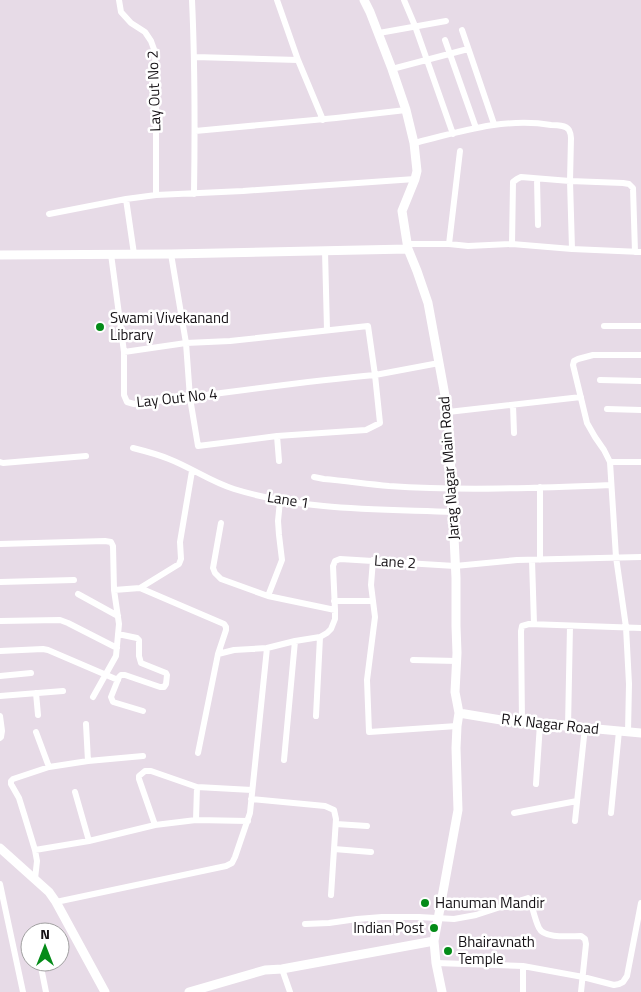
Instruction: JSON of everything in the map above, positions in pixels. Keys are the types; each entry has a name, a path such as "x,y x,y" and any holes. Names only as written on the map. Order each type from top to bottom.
{"main road":[{"name":"Jarag Nagar Main Road","path":"364,0 392,69 406,110 414,143 416,179 402,212 407,247 428,304 448,412 455,566 457,661 455,692 458,712 458,810 434,941 436,964 442,992"},
{"path":"4,255 324,251 407,247"},
{"name":"R K Nagar Road","path":"458,712 501,720 641,734"},
{"path":"0,848 49,892 105,992"},
{"path":"188,992 265,970 282,969 434,941"}],"street":[{"name":"Lay Out No 2","path":"119,0 121,12 130,23 145,32 155,52 156,195"},
{"path":"192,0 196,131 194,194"},
{"path":"277,0 298,60 323,120"},
{"path":"404,0 453,134"},
{"path":"379,33 446,20"},
{"path":"462,30 494,124"},
{"path":"445,40 476,128"},
{"path":"392,69 468,49"},
{"path":"195,56 298,60"},
{"path":"196,131 323,120 406,110"},
{"path":"414,143 494,124 514,122 542,123 565,127 570,131 571,138 572,249"},
{"path":"448,244 460,151"},
{"path":"407,247 448,244 468,246 512,244 638,252 633,188 629,184 623,183 521,177 513,182 512,244"},
{"path":"49,214 156,195 416,179"},
{"path":"537,179 538,225"},
{"path":"126,199 134,254"},
{"path":"324,251 327,330"},
{"name":"Lay Out No 4","path":"111,254 124,352 124,395 126,402 134,404 190,398 316,380 375,375 439,363"},
{"path":"124,352 186,343 230,341 368,326 380,422 366,430 277,436 198,446 190,398 186,343 171,254"},
{"path":"604,326 641,326"},
{"path":"611,813 629,684 626,627 616,557 610,462 587,423 573,365 574,361 578,359 593,355 641,355"},
{"path":"600,380 641,381"},
{"path":"448,412 581,397"},
{"path":"513,405 514,433"},
{"path":"607,409 641,410"},
{"path":"277,436 279,461"},
{"name":"Lane 1","path":"133,448 171,459 213,481 235,489 280,501 345,508 453,512"},
{"path":"0,462 3,464 86,456"},
{"path":"610,462 641,462"},
{"path":"116,589 140,588 180,564 180,542 192,471"},
{"path":"314,477 388,486 452,488 611,485"},
{"path":"540,487 540,560"},
{"path":"268,596 282,560 278,521 280,501"},
{"path":"221,523 213,568 214,573 221,579 268,596 335,610"},
{"path":"0,544 110,542 112,546 121,635 111,678 111,700 143,711"},
{"name":"Lane 2","path":"334,601 333,566 335,561 340,559 455,566 532,560 641,557"},
{"path":"373,560 371,585 375,617 367,680 369,732 457,726"},
{"path":"532,560 534,624"},
{"path":"0,582 74,580"},
{"path":"140,588 226,626 218,654 198,753"},
{"path":"78,594 118,616"},
{"path":"218,654 234,650 267,648 320,637 331,629 335,619 334,601 373,601"},
{"path":"0,621 60,620 117,648"},
{"path":"522,722 522,626 534,624 641,628"},
{"path":"568,727 570,626"},
{"path":"93,697 111,678 121,675 160,687 166,684 168,679 166,673 140,663 138,656 139,640 121,635"},
{"path":"316,716 320,637"},
{"path":"284,760 295,641"},
{"path":"56,902 226,866 232,863 250,813 267,648"},
{"path":"0,651 48,650 111,678"},
{"path":"413,660 457,661"},
{"path":"0,676 32,673"},
{"path":"0,696 63,691"},
{"path":"36,693 38,715"},
{"path":"0,716 2,731 0,738"},
{"path":"86,724 88,761"},
{"path":"536,784 540,724"},
{"path":"575,821 585,728"},
{"path":"36,732 49,767"},
{"path":"35,879 37,861 35,850 19,798 10,781 49,767 143,756"},
{"path":"156,825 139,779 141,773 145,771 152,771 197,787 252,790"},
{"path":"196,820 197,787"},
{"path":"75,792 89,841"},
{"path":"251,799 325,806 334,810 336,824 330,894"},
{"path":"514,813 577,801"},
{"path":"35,850 89,841 156,825 196,820 248,821"},
{"path":"336,824 367,826"},
{"path":"334,850 371,852"},
{"path":"0,884 23,992"},
{"path":"305,924 382,917 454,919 476,915 528,898 541,932 547,935 581,936 585,939 581,992"},
{"path":"436,964 523,966 614,985 620,984 627,976 641,904"},
{"path":"523,966 523,992"},
{"path":"282,969 290,992"},
{"path":"42,972 46,992"}],"place":[{"name":"Swami Vivekanand Library","path":"100,327"},
{"name":"Hanuman Mandir","path":"425,903"},
{"name":"Indian Post","path":"434,928"},
{"name":"Bhairavnath Temple","path":"448,951"}]}
